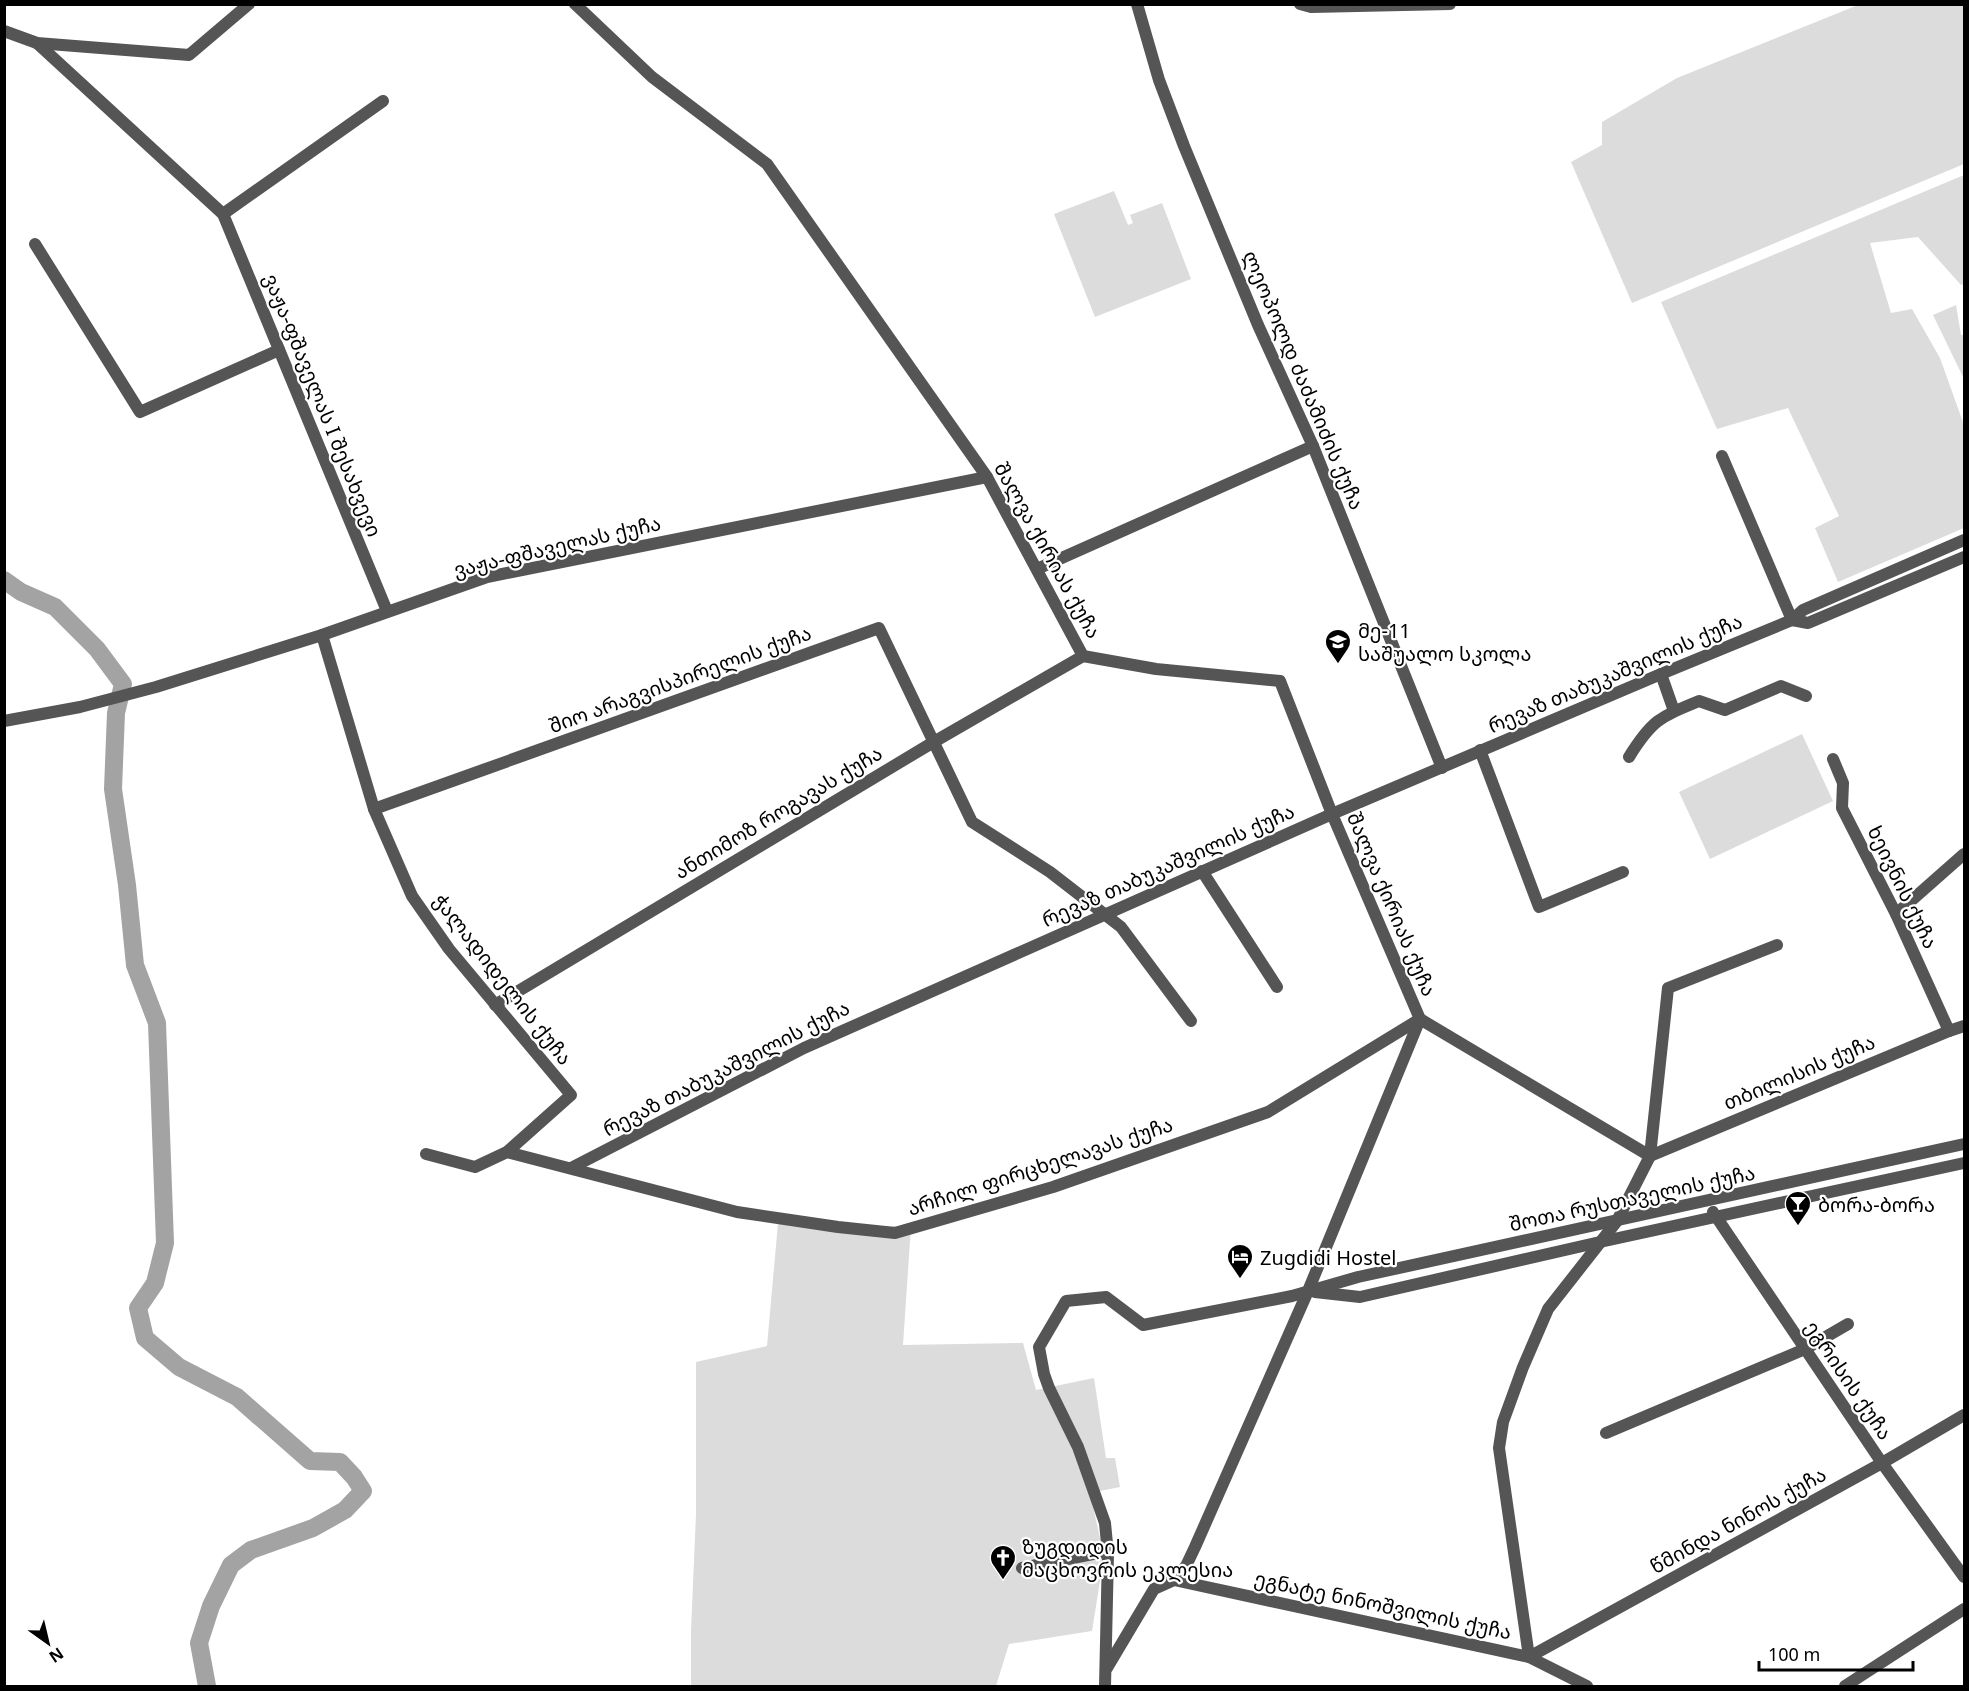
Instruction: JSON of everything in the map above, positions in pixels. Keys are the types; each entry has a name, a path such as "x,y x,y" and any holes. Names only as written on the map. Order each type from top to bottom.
{"street":[{"path":"4,31 37,44 189,55 249,4"},
{"name":"შალვა ქირიას ქუჩა","path":"575,4 652,77 767,164 987,477 1083,656 1156,669 1280,681 1332,814 1420,1019 1650,1156"},
{"name":"ლეოპოლდ ძაძამიძის ქუჩა","path":"1137,4 1159,80 1184,146 1258,325 1313,446 1442,768"},
{"path":"1300,4 1311,7 1450,4"},
{"name":"ვაჟა-ფშაველას I შესახვევი","path":"37,44 223,214 387,611"},
{"path":"223,214 383,101"},
{"path":"35,244 140,412 279,350"},
{"path":"1037,569 1313,446"},
{"path":"1722,456 1792,620"},
{"name":"ვაჟა-ფშაველას ქუჩა","path":"4,721 80,707 156,687 322,635 488,577 987,477"},
{"name":"რევაზ თაბუკაშვილის ქუჩა","path":"571,1168 804,1048 1332,814 1792,620 1803,610 1965,540"},
{"name":"რევაზ თაბუკაშვილის ქუჩა","path":"1792,620 1808,623 1965,557"},
{"name":"შიო არაგვისპირელის ქუჩა","path":"374,809 879,628 932,743"},
{"name":"ჭალადიდელის ქუჩა","path":"322,635 374,809 412,896 449,949 571,1095 507,1152"},
{"name":"ანთიმოზ როგავას ქუჩა","path":"495,1005 932,743 1083,656"},
{"path":"1661,674 1674,711"},
{"path":"1629,757 1643,734 1653,723 1699,701 1725,710 1781,686 1806,696"},
{"path":"932,743 972,822 1050,872 1121,927 1191,1021"},
{"path":"1480,750 1539,907 1623,872"},
{"name":"ხეივნის ქუჩა","path":"1833,759 1843,783 1842,808 1896,914 1948,1030"},
{"path":"1896,914 1965,854"},
{"path":"1202,871 1277,987"},
{"path":"1529,1657 1499,1448 1503,1422 1548,1309 1617,1221 1650,1156 1668,988 1776,945"},
{"path":"1105,1671 1154,1589 1174,1580 1186,1566 1196,1547 1308,1291 1420,1019"},
{"name":"არჩილ ფირცხელავას ქუჩა","path":"507,1152 737,1212 895,1233 1053,1186 1268,1112 1420,1019"},
{"name":"თბილისის ქუჩა","path":"1650,1156 1948,1030 1965,1026"},
{"name":"შოთა რუსთაველის ქუჩა","path":"1107,1551 1105,1523 1078,1447 1049,1388 1039,1347 1066,1301 1106,1297 1143,1325 1292,1296 1358,1277 1965,1144"},
{"path":"426,1154 475,1167 507,1152"},
{"name":"შოთა რუსთაველის ქუჩა","path":"1308,1291 1360,1297 1965,1163"},
{"name":"ეგრისის ქუჩა","path":"1707,1201 1716,1218 1882,1463 1965,1576"},
{"path":"1606,1433 1805,1349 1848,1324"},
{"name":"წმინდა ნინოს ქუჩა","path":"1529,1657 1965,1415"},
{"path":"1022,1568 1107,1551 1105,1686"},
{"name":"ეგნატე ნინოშვილის ქუჩა","path":"1174,1580 1529,1657 1587,1686"},
{"path":"1845,1686 1965,1609"}],"shaded area":[{"path":"1858,5 1964,5 1964,164 1632,303 1571,162 1602,145 1602,122 1677,78"},
{"path":"1964,175 1964,284 1961,285 1918,237 1870,243 1891,313 1912,309 1940,358 1964,425 1964,528 1838,582 1815,528 1839,516 1788,408 1717,429 1661,302"},
{"path":"1114,191 1128,225 1133,223 1130,215 1162,203 1191,279 1095,317 1054,214"},
{"path":"1956,305 1961,335 1964,335 1963,377 1933,315"},
{"path":"1802,734 1833,801 1710,859 1679,792"},
{"path":"778,1223 843,1227 911,1226 903,1345 1023,1343 1036,1390 1094,1378 1106,1458 1115,1458 1120,1487 1090,1493 1104,1556 1092,1631 1009,1644 996,1686 691,1686 696,1514 696,1362 767,1346"}],"waterway":[{"path":"4,580 21,592 55,607 97,649 123,684 116,713 113,789 127,885 135,965 157,1023 165,1243 155,1283 138,1308 145,1338 179,1367 237,1397 310,1461 340,1462 363,1491 345,1510 313,1528 251,1550 231,1565 211,1606 199,1643 207,1686"}],"place":[{"name":"მე-11 საშუალო სკოლა","path":"1338,665"},
{"name":"ბორა-ბორა","path":"1798,1227"},
{"name":"Zugdidi Hostel","path":"1240,1280"},
{"name":"ზუგდიდის მაცხოვრის ეკლესია","path":"1003,1581"}]}
